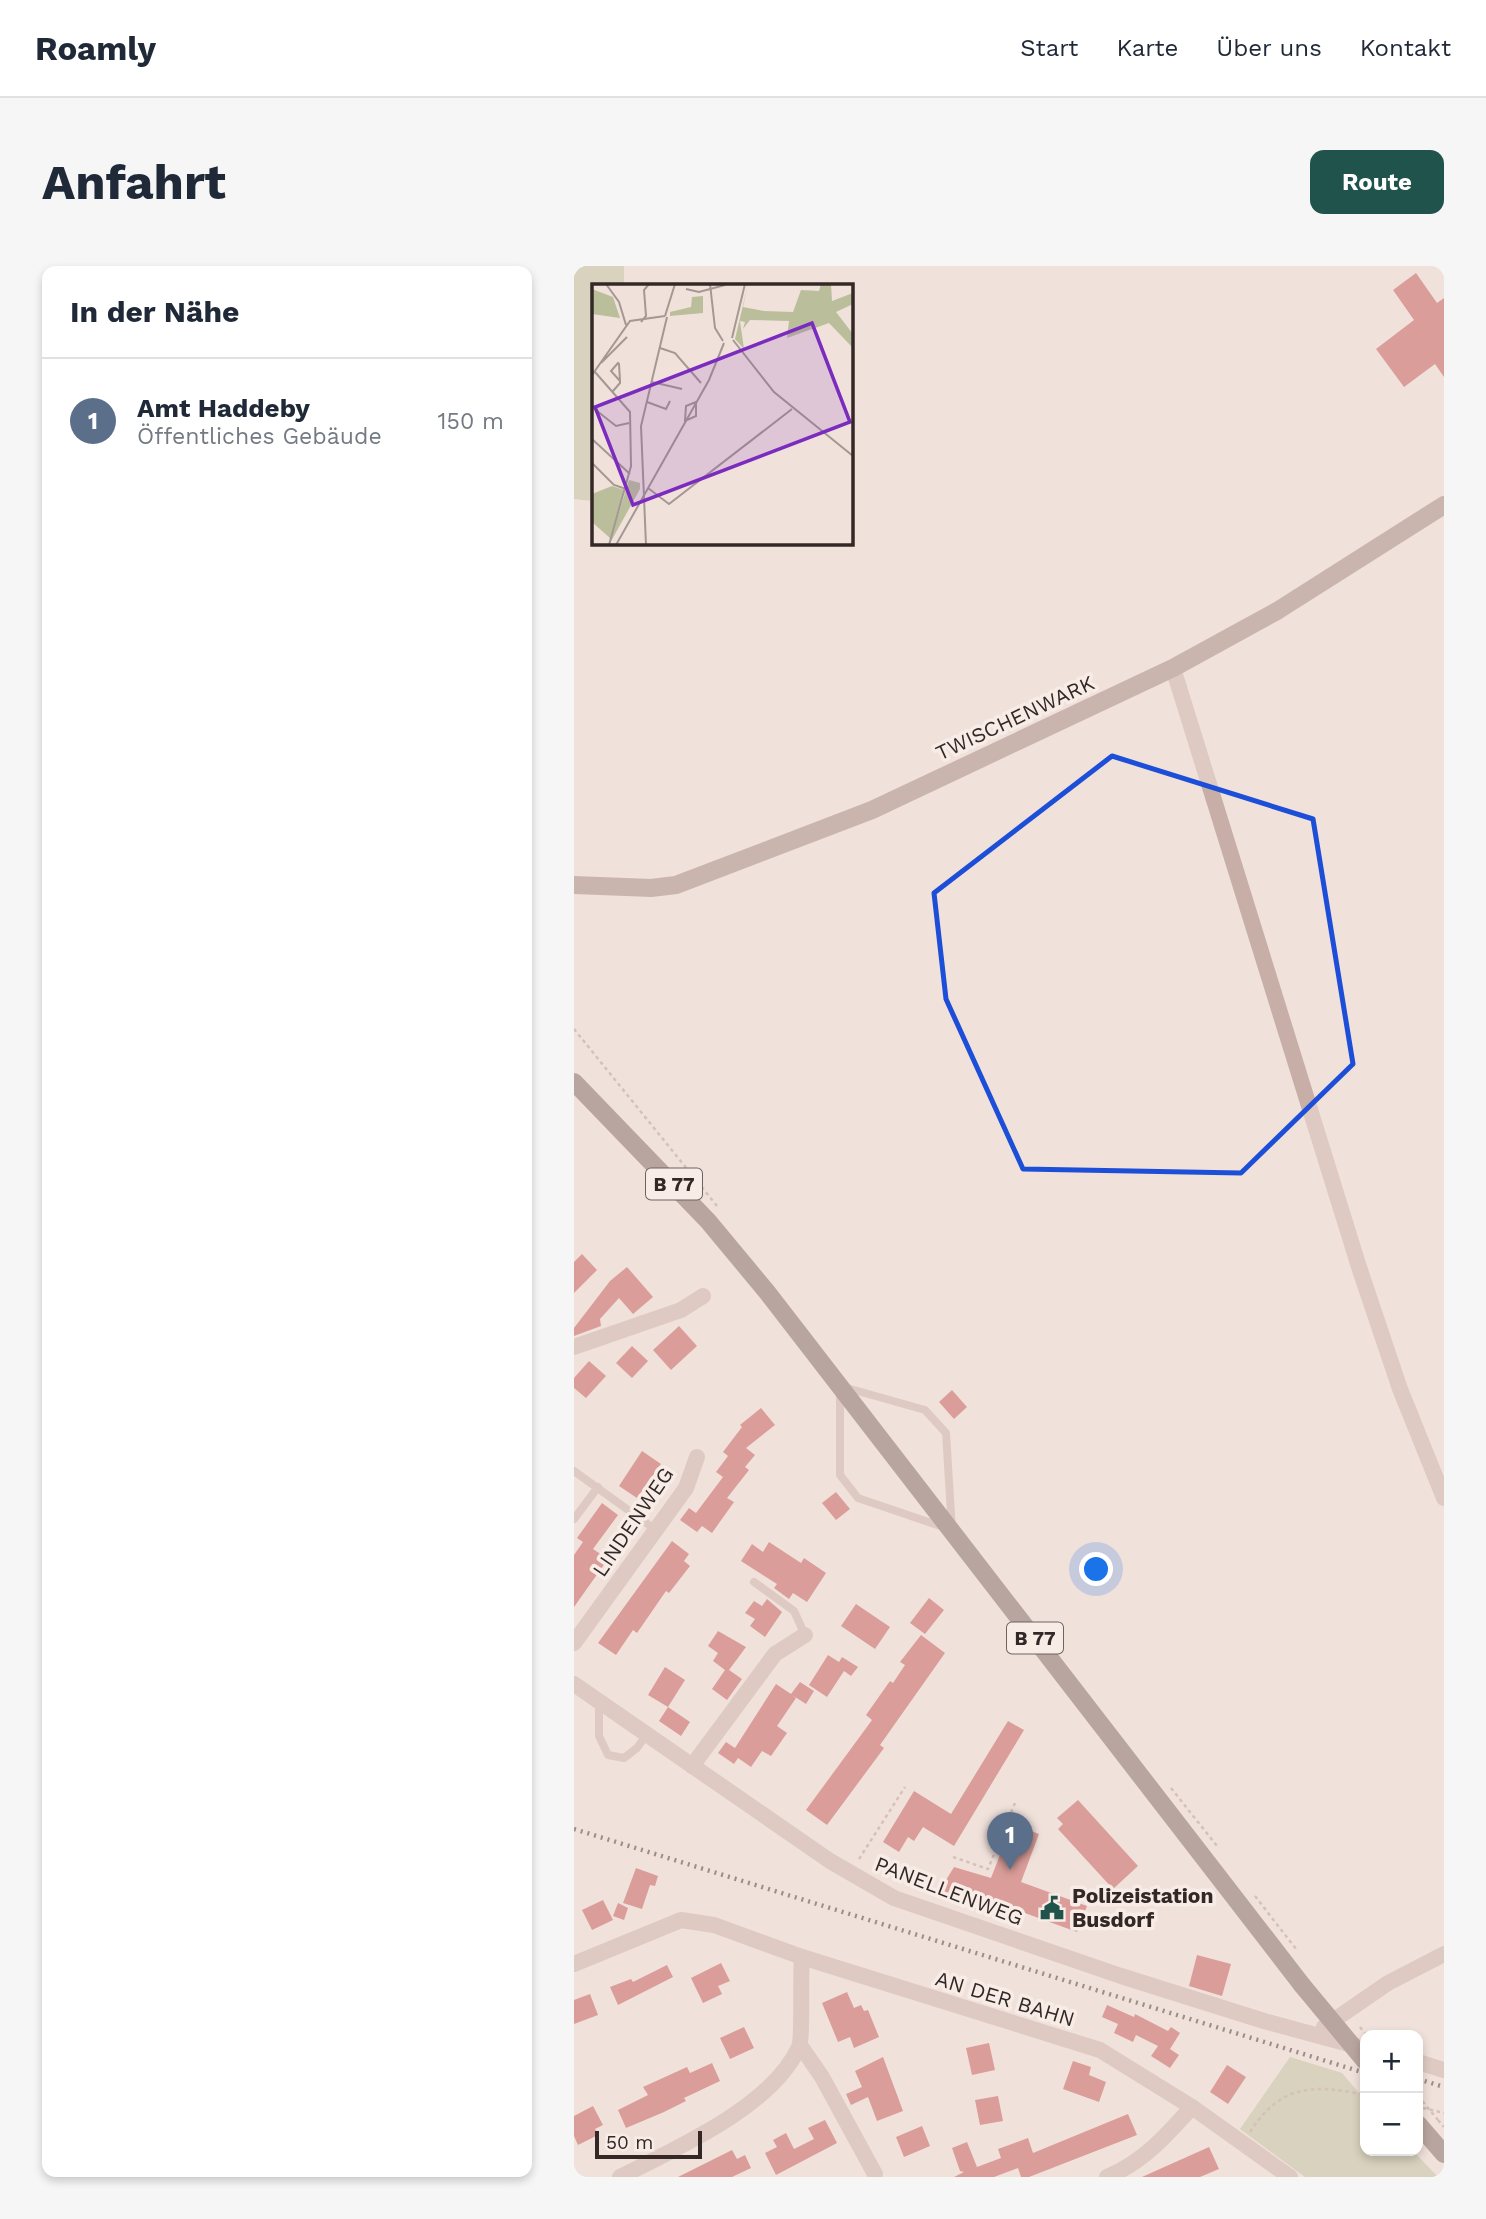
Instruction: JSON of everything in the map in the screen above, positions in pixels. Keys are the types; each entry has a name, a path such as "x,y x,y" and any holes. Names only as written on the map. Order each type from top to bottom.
{"main road":[{"name":"B 77","path":"574,1082 708,1221 840,1386 1302,1984 1360,2055"},
{"path":"1431,2128 1444,2154"}],"street":[{"name":"TWISCHENWARK","path":"574,885 651,888 713,873 872,810 1173,668 1277,611 1444,505"},
{"path":"1173,668 1359,1267 1400,1389 1444,1498"},
{"path":"574,1347 681,1310 703,1296"},
{"name":"LINDENWEG","path":"574,1643 687,1488 697,1457"},
{"path":"692,1766 775,1654 805,1635"},
{"name":"PANELLENWEG","path":"574,1684 849,1874 894,1898 1121,1976 1360,2047"},
{"name":"AN DER BAHN","path":"574,1964 681,1920 714,1925 802,1957 1100,2050 1192,2107 1290,2177"},
{"path":"1314,2034 1388,1983 1444,1954"},
{"path":"620,2177 709,2133 783,2072 800,2045 802,1957"},
{"path":"800,2045 822,2077 875,2174"},
{"path":"1423,2064 1444,2070"},
{"path":"1107,2177 1127,2169 1155,2147 1192,2107"}],"lane":[{"path":"840,1386 925,1410 946,1433 952,1530 858,1498 840,1475 840,1386"},
{"path":"574,1471 656,1530"},
{"path":"574,1519 598,1487"},
{"path":"754,1582 794,1611 805,1635"},
{"path":"599,1701 599,1736 608,1755 624,1758 638,1748 647,1734"}],"path":[{"path":"849,1874 905,1787"},
{"path":"953,1857 988,1869 1015,1803"},
{"path":"982,1875 985,1868"},
{"path":"1242,2144 1261,2115 1284,2096 1307,2089 1335,2088 1360,2094"},
{"path":"1423,2108 1431,2128 1444,2127"},
{"path":"1423,2108 1444,2113"}],"highlighted area":[{"path":"1112,756 1313,819 1353,1064 1241,1173 1023,1169 946,999 934,893"}],"green space":[{"path":"574,266 624,266 624,284 592,284 592,501 574,499"},
{"path":"1290,2057 1342,2073 1360,2094 1360,2156 1418,2156 1438,2177 1305,2177 1240,2129"}],"building":[{"path":"1416,273 1437,303 1444,298 1444,377 1435,364 1404,387 1376,349 1414,320 1393,290"},
{"path":"582,1254 597,1270 574,1293 574,1262"},
{"path":"627,1267 653,1297 633,1314 619,1298 600,1319 601,1326 574,1336 574,1328 610,1281"},
{"path":"679,1326 697,1346 671,1370 653,1350"},
{"path":"632,1346 648,1361 632,1378 616,1363"},
{"path":"589,1361 606,1376 586,1398 574,1388 574,1378"},
{"path":"952,1390 967,1407 954,1419 939,1402"},
{"path":"761,1408 775,1425 746,1448 755,1455 745,1467 749,1470 727,1498 734,1502 712,1533 702,1526 697,1532 680,1520 689,1508 696,1513 723,1477 716,1472 728,1456 723,1452 742,1427 740,1425"},
{"path":"642,1451 661,1464 637,1498 619,1486"},
{"path":"836,1492 850,1509 836,1520 822,1503"},
{"path":"602,1503 618,1515 593,1549 608,1559 574,1607 574,1555 583,1542 577,1538"},
{"path":"672,1541 689,1554 684,1561 690,1566 669,1593 666,1591 637,1633 633,1630 616,1655 598,1643"},
{"path":"769,1542 801,1563 804,1558 826,1573 807,1602 793,1593 789,1599 774,1588 777,1584 741,1561 752,1544 763,1552"},
{"path":"929,1598 944,1610 925,1634 910,1623"},
{"path":"767,1599 782,1612 765,1637 750,1626 755,1619 745,1613 754,1601 762,1606"},
{"path":"856,1604 890,1627 875,1649 841,1626"},
{"path":"718,1631 746,1647 729,1670 742,1679 727,1700 712,1689 725,1670 713,1661 718,1653 708,1646"},
{"path":"921,1635 945,1653 880,1745 884,1748 827,1825 806,1810 872,1720 866,1715 890,1681 893,1683 905,1665 900,1662"},
{"path":"828,1655 839,1662 842,1657 858,1667 851,1676 844,1671 827,1697 809,1685"},
{"path":"665,1667 685,1680 668,1707 648,1695"},
{"path":"800,1682 814,1691 806,1704 792,1695 796,1698 777,1726 787,1733 771,1756 762,1751 751,1767 738,1758 734,1764 718,1753 726,1742 735,1748 776,1684 791,1694"},
{"path":"668,1707 690,1722 681,1736 659,1721"},
{"path":"1008,1721 1024,1730 954,1846 923,1827 914,1841 908,1837 899,1852 883,1842 914,1791 951,1814"},
{"path":"1078,1800 1138,1866 1113,1889 1058,1829 1063,1824 1057,1818"},
{"path":"1012,1824 1039,1834 1021,1882 1087,1906 1077,1932 1011,1908 1006,1921 937,1895 954,1867 991,1878"},
{"path":"636,1868 658,1876 655,1886 650,1885 642,1909 623,1903"},
{"path":"603,1900 613,1920 592,1930 582,1910"},
{"path":"618,1903 628,1908 624,1920 613,1916"},
{"path":"1197,1955 1231,1964 1222,1996 1189,1986"},
{"path":"721,1963 730,1981 718,1986 722,1994 703,2003 691,1978"},
{"path":"667,1965 673,1977 618,2005 610,1987 631,1979 633,1982"},
{"path":"847,1992 854,2008 861,2005 864,2011 868,2010 879,2037 854,2048 850,2037 838,2042 822,2003"},
{"path":"590,1994 598,2015 574,2024 574,2000"},
{"path":"1107,2005 1134,2017 1135,2014 1168,2031 1171,2027 1180,2033 1170,2049 1179,2055 1170,2068 1151,2056 1158,2046 1136,2035 1133,2042 1114,2033 1118,2024 1102,2017"},
{"path":"744,2027 754,2048 730,2059 720,2038"},
{"path":"989,2043 995,2070 972,2075 966,2048"},
{"path":"883,2057 903,2111 877,2121 868,2097 851,2105 846,2094 862,2087 855,2071"},
{"path":"1073,2061 1091,2067 1089,2075 1106,2082 1099,2102 1063,2089"},
{"path":"712,2063 720,2081 684,2098 686,2101 664,2112 626,2128 618,2110 648,2095 643,2087 687,2067 690,2073"},
{"path":"1227,2065 1246,2077 1228,2104 1210,2092"},
{"path":"998,2096 1003,2121 980,2125 975,2100"},
{"path":"593,2106 603,2125 595,2129 598,2135 578,2145 574,2136 574,2116"},
{"path":"1128,2114 1137,2135 1029,2177 1021,2177 1018,2168 994,2177 954,2177 964,2172 960,2171 952,2148 967,2142 977,2167 1001,2158 998,2149 1028,2138 1033,2153"},
{"path":"825,2120 837,2143 776,2175 765,2153 777,2147 773,2140 786,2133 794,2149 814,2139 808,2128"},
{"path":"922,2126 930,2146 904,2157 896,2137"},
{"path":"1209,2147 1219,2169 1200,2177 1142,2177"},
{"path":"732,2150 737,2159 745,2155 751,2168 732,2177 678,2177"}],"railway":[{"path":"574,1829 1360,2071"},
{"path":"1423,2081 1444,2087"}],"place":[{"name":"Amt Haddeby","path":"1010,1870"},
{"name":"Polizeistation Busdorf","path":"1052,1908"}]}
